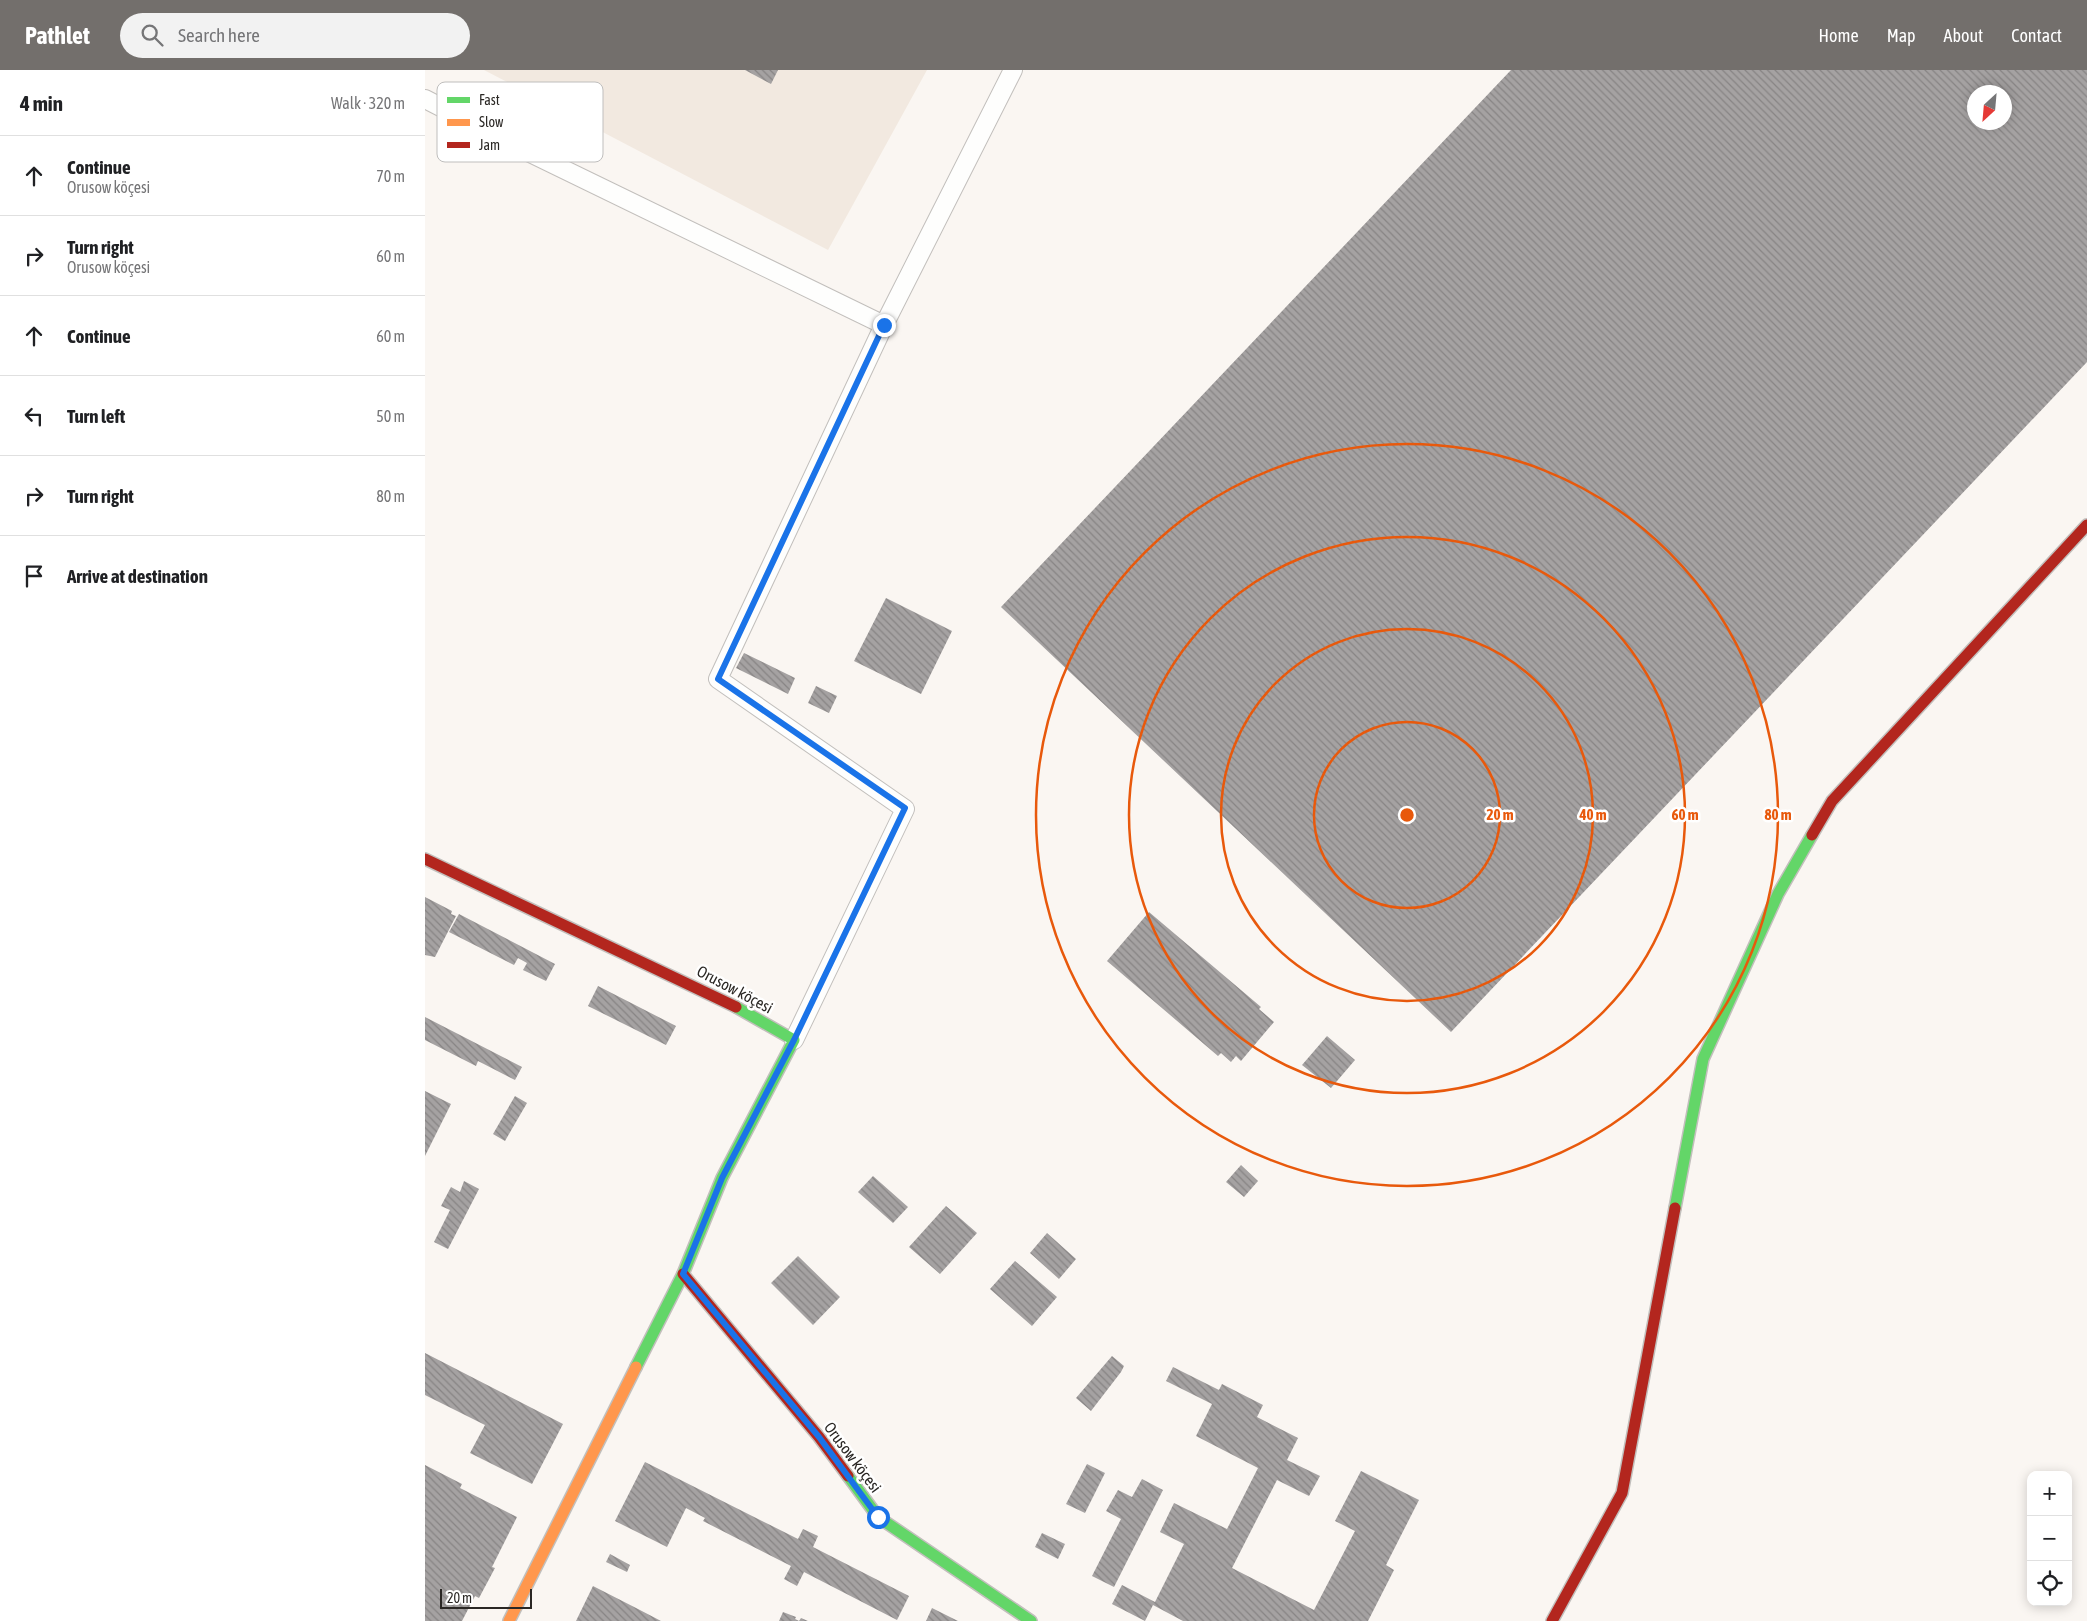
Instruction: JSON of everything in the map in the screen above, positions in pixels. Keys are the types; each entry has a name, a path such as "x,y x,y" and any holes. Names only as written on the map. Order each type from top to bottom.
{"street":[{"path":"1552,1621 1622,1493 1703,1059 1778,894 1832,801 2087,525"},
{"name":"Orusow köçesi","path":"425,859 712,994 794,1040"},
{"path":"509,1621 683,1274 722,1178 794,1040"},
{"name":"Orusow köçesi","path":"683,1274 819,1437 878,1517 1030,1621"}],"lane":[{"path":"794,1040 905,808 718,679 884,325 1013,70"},
{"path":"425,99 437,105"},
{"path":"548,162 884,325"}],"shaded area":[{"path":"484,70 927,70 828,250 603,132 603,82 507,82"}],"building":[{"path":"745,70 778,70 771,84"},
{"path":"1511,70 2087,70 2087,362 1451,1032 1001,607"},
{"path":"886,598 952,631 921,694 854,661"},
{"path":"744,653 795,678 788,694 736,668"},
{"path":"816,686 837,696 829,713 808,703"},
{"path":"425,897 452,911 451,914 456,916 435,957 425,955"},
{"path":"1149,912 1261,1007 1259,1009 1274,1022 1241,1061 1236,1056 1231,1062 1221,1053 1218,1056 1107,961"},
{"path":"459,914 555,964 546,981 523,970 527,963 518,958 514,965 449,932"},
{"path":"598,986 676,1026 666,1045 588,1006"},
{"path":"425,1017 522,1067 515,1080 478,1061 476,1066 425,1040"},
{"path":"1327,1036 1355,1060 1331,1088 1302,1065"},
{"path":"425,1091 451,1104 425,1156"},
{"path":"515,1096 527,1103 505,1141 493,1134"},
{"path":"1241,1165 1258,1181 1244,1197 1226,1182"},
{"path":"873,1176 908,1207 893,1223 858,1192"},
{"path":"464,1181 479,1189 448,1249 434,1242 450,1210 441,1206 451,1187 460,1192"},
{"path":"946,1206 977,1233 940,1274 909,1247"},
{"path":"1047,1233 1076,1259 1059,1279 1030,1253"},
{"path":"798,1256 840,1297 813,1325 771,1283"},
{"path":"1015,1261 1057,1297 1032,1326 990,1289"},
{"path":"425,1353 563,1424 532,1484 470,1453 485,1425 425,1395"},
{"path":"1112,1356 1124,1366 1091,1411 1076,1398"},
{"path":"1173,1367 1219,1390 1222,1384 1263,1405 1257,1417 1298,1438 1287,1460 1320,1476 1309,1496 1277,1480 1232,1568 1314,1610 1355,1531 1335,1521 1361,1471 1419,1500 1386,1565 1394,1570 1368,1621 1183,1621 1153,1605 1145,1621 1112,1604 1122,1585 1155,1602 1184,1544 1160,1532 1174,1503 1227,1529 1258,1468 1196,1436 1212,1404 1166,1381"},
{"path":"645,1462 798,1539 803,1529 818,1536 813,1547 909,1596 897,1620 804,1572 797,1586 784,1579 791,1566 703,1521 705,1518 686,1508 667,1547 615,1521"},
{"path":"1087,1464 1105,1473 1085,1513 1066,1504"},
{"path":"425,1465 462,1484 460,1488 517,1517 492,1567 495,1568 479,1598 475,1596 462,1621 425,1621"},
{"path":"1142,1479 1163,1490 1114,1587 1092,1576 1121,1519 1106,1511 1118,1490 1132,1497"},
{"path":"1042,1533 1065,1544 1058,1559 1035,1547"},
{"path":"610,1554 630,1565 627,1572 606,1562"},
{"path":"593,1586 638,1609 661,1621 576,1621"},
{"path":"932,1608 958,1621 926,1621"},
{"path":"783,1612 796,1617 795,1619 799,1621 779,1621"}],"traffic: fast":[{"path":"1675,1208 1703,1059 1778,894 1812,835"},
{"path":"636,1367 683,1274 722,1178 794,1040 736,1007"},
{"path":"848,1476 878,1517 1031,1621"}],"traffic: slow":[{"path":"509,1621 636,1367"}],"traffic: jam":[{"path":"1812,835 1832,801 2087,525"},
{"path":"425,859 736,1007"},
{"path":"1552,1621 1622,1493 1675,1208"},
{"path":"683,1274 819,1437 848,1476"}],"route":[{"path":"878,1517 819,1437 683,1274 722,1178 794,1040 905,808 718,679 884,325"}]}
